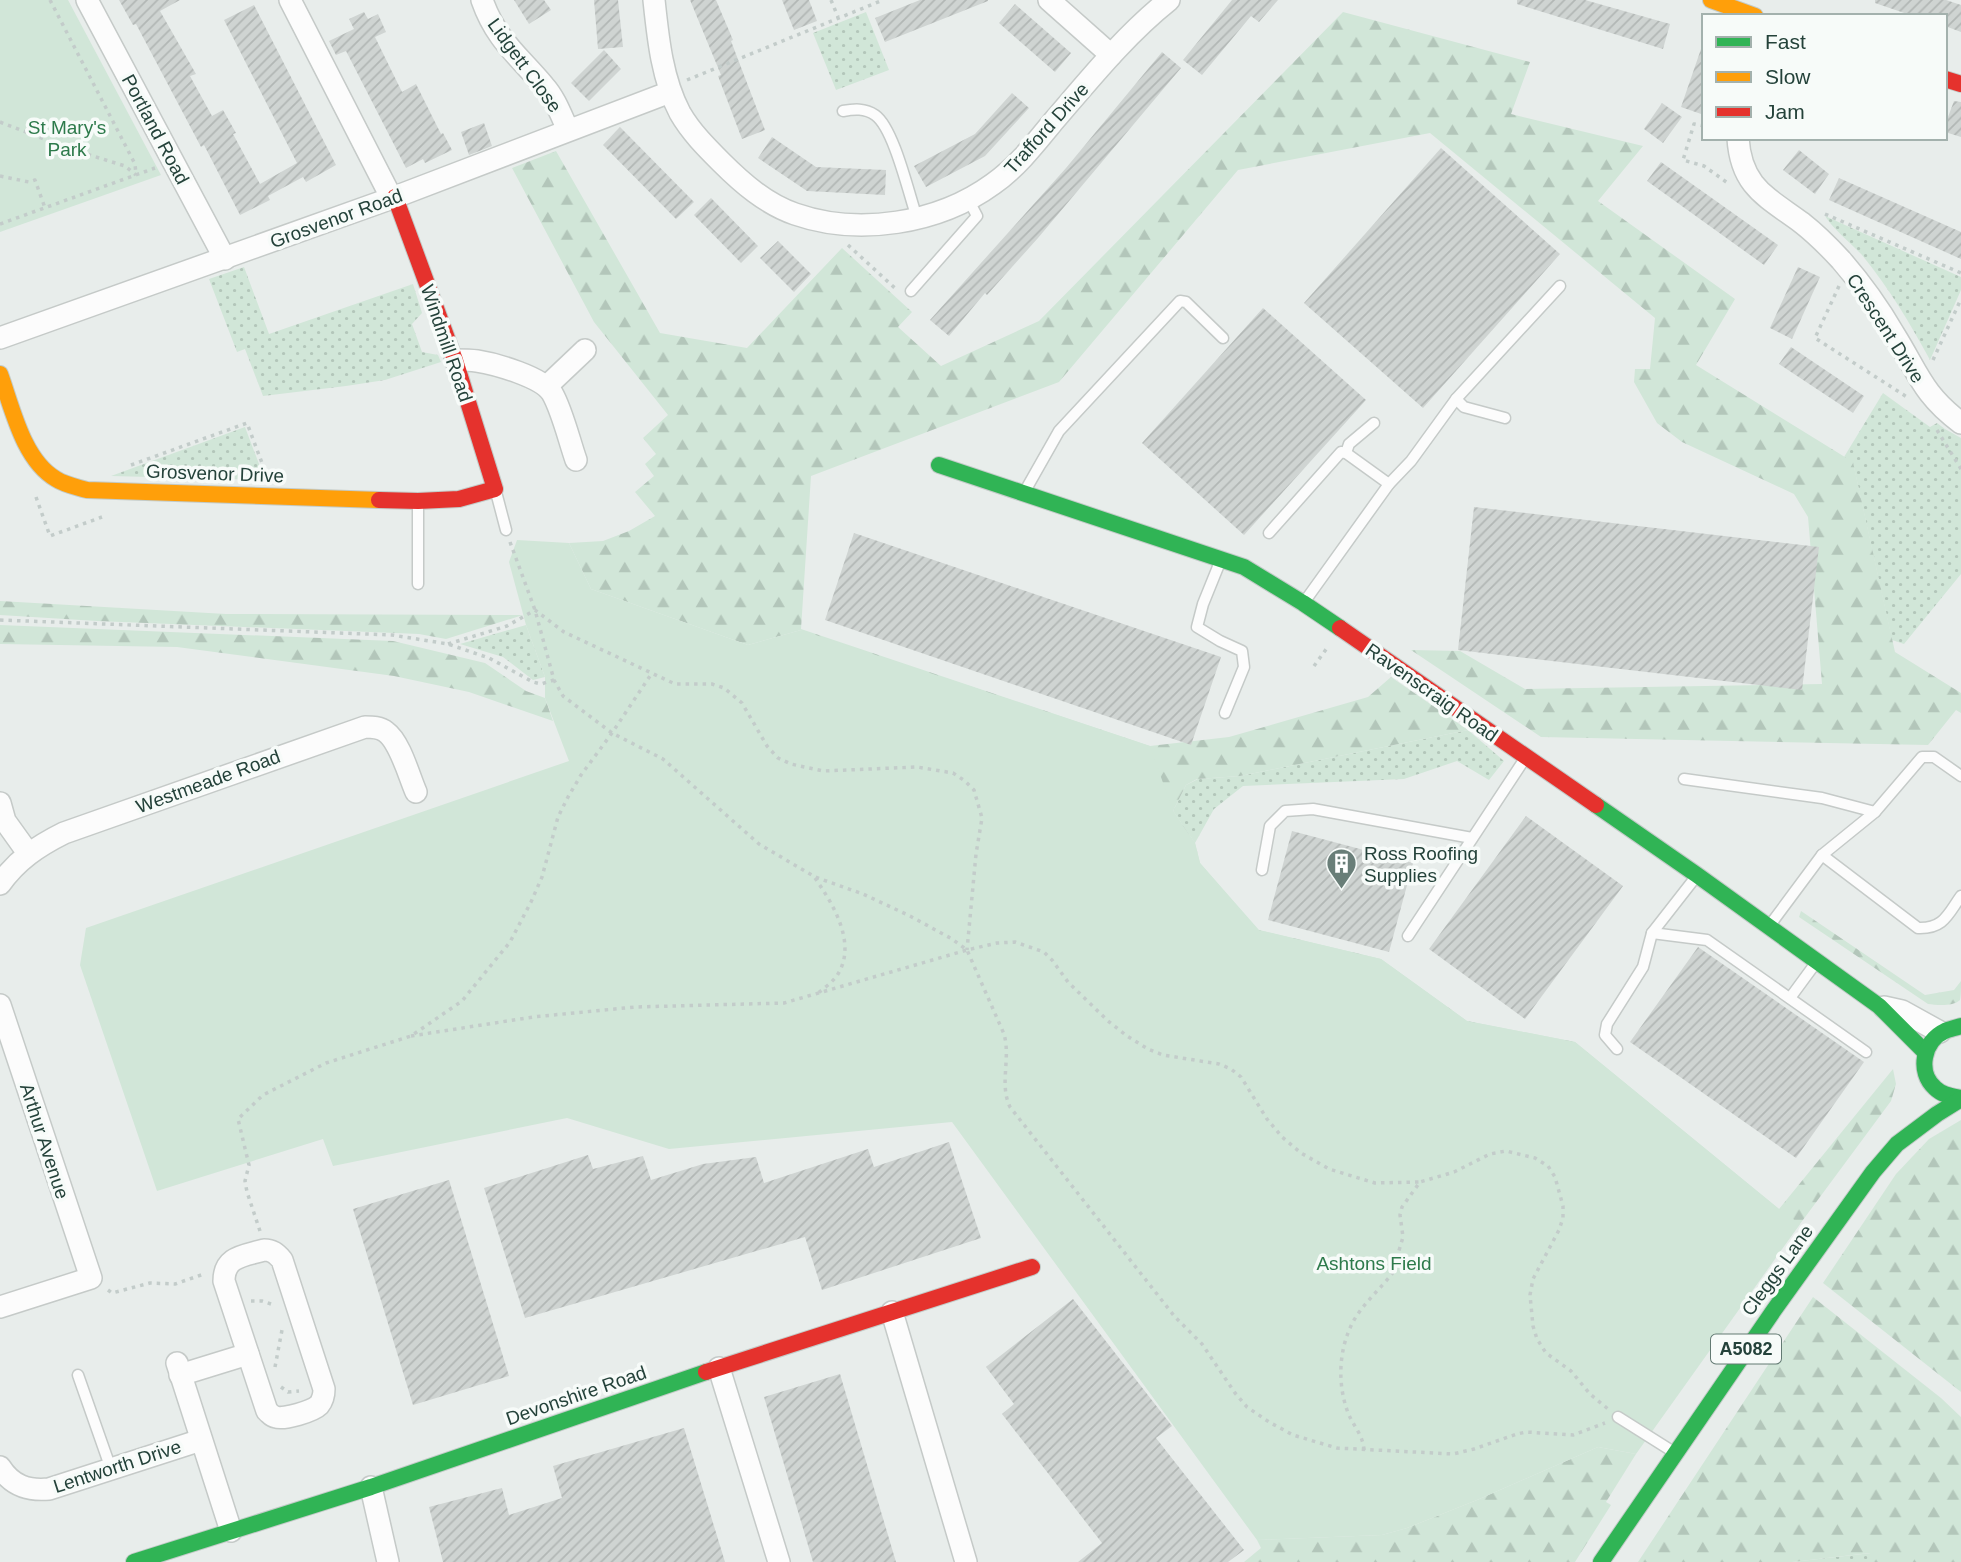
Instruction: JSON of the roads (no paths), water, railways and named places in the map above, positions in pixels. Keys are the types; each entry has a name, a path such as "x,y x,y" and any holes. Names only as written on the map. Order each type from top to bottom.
{"street":[{"name":"Portland Road","path":"87,0 225,259"},
{"name":"Windmill Road","path":"290,0 394,198 455,360 495,489"},
{"name":"Lidgett Close","path":"482,0 497,33 545,87 568,130"},
{"name":"Trafford Drive","path":"654,0 669,89 692,132 738,179 766,200 794,214 857,225 916,218 968,199 992,186 1013,169 1111,55 1169,0"},
{"path":"1049,0 1111,55"},
{"path":"1711,0 1750,14"},
{"name":"Grosvenor Road","path":"0,338 394,198 669,89"},
{"name":"Crescent Drive","path":"1738,140 1742,165 1757,190 1824,241 1868,293 1928,392 1961,423"},
{"path":"547,386 585,349"},
{"path":"455,360 491,363 547,386 555,400 576,463"},
{"name":"Grosvenor Drive","path":"0,374 29,452 54,478 87,490 418,500 459,499 495,489"},
{"name":"Ravenscraig Road","path":"939,464 1244,567 1303,603 1697,875 1879,1006 1925,1052"},
{"name":"Westmeade Road","path":"0,884 28,853 64,833 365,727 385,731 393,739 416,778"},
{"path":"0,803 5,821 28,853"},
{"name":"Arthur Avenue","path":"0,1005 91,1278 0,1307"},
{"name":"Ravenscraig Road","path":"1879,1006 1953,1026"},
{"path":"1925,1052 1929,1042 1953,1026"},
{"name":"A5082","path":"1925,1052 1923,1063 1931,1084 1938,1092 1961,1099"},
{"name":"Cleggs Lane","path":"1897,1144 1919,1100 1926,1074"},
{"name":"Cleggs Lane","path":"1601,1561 1873,1172 1897,1144 1961,1099"},
{"path":"270,1250 282,1260 322,1383 324,1395 320,1404 285,1418 277,1418 267,1411 248,1354 232,1307 224,1276 225,1269 234,1259 270,1250"},
{"name":"Devonshire Road","path":"134,1562 1032,1267"},
{"path":"892,1312 966,1562"},
{"name":"Lentworth Drive","path":"230,1531 178,1369 248,1354"},
{"path":"719,1368 779,1562"},
{"name":"Lentworth Drive","path":"0,1467 10,1480 21,1487 49,1489 201,1440"},
{"path":"370,1486 388,1562"}],"lane":[{"path":"843,111 859,109 876,115 889,131 916,218"},
{"path":"911,291 977,216 968,199"},
{"path":"914,269 923,277"},
{"path":"1303,603 1389,484 1411,461 1456,399 1560,286"},
{"path":"1024,493 1059,431 1180,301 1186,302 1223,338"},
{"path":"1456,399 1464,407 1505,418"},
{"path":"1346,453 1349,444 1374,423"},
{"path":"1269,533 1341,452 1389,484"},
{"path":"495,489 506,530"},
{"path":"418,500 418,584"},
{"path":"1222,560 1203,604 1197,627 1242,651 1244,667 1224,713"},
{"path":"1768,927 1822,855 1875,812 1922,757 1934,757 1961,776"},
{"path":"1408,936 1526,758"},
{"path":"1684,779 1822,798 1875,812"},
{"path":"1262,870 1270,826 1285,811 1313,809 1472,838"},
{"path":"1822,855 1918,928 1930,929 1941,923 1961,896"},
{"path":"1617,1049 1605,1035 1607,1024 1643,967 1652,933 1697,875"},
{"path":"1652,933 1707,940 1866,1052"},
{"path":"1790,998 1816,962"},
{"path":"78,1376 111,1469"},
{"path":"1619,1417 1675,1452"}],"place":[{"name":"Ross Roofing Supplies","path":"1341,891"}],"park label":[{"name":"St Mary's Park","path":"67,138"},
{"name":"Ashtons Field","path":"1374,1263"}]}
